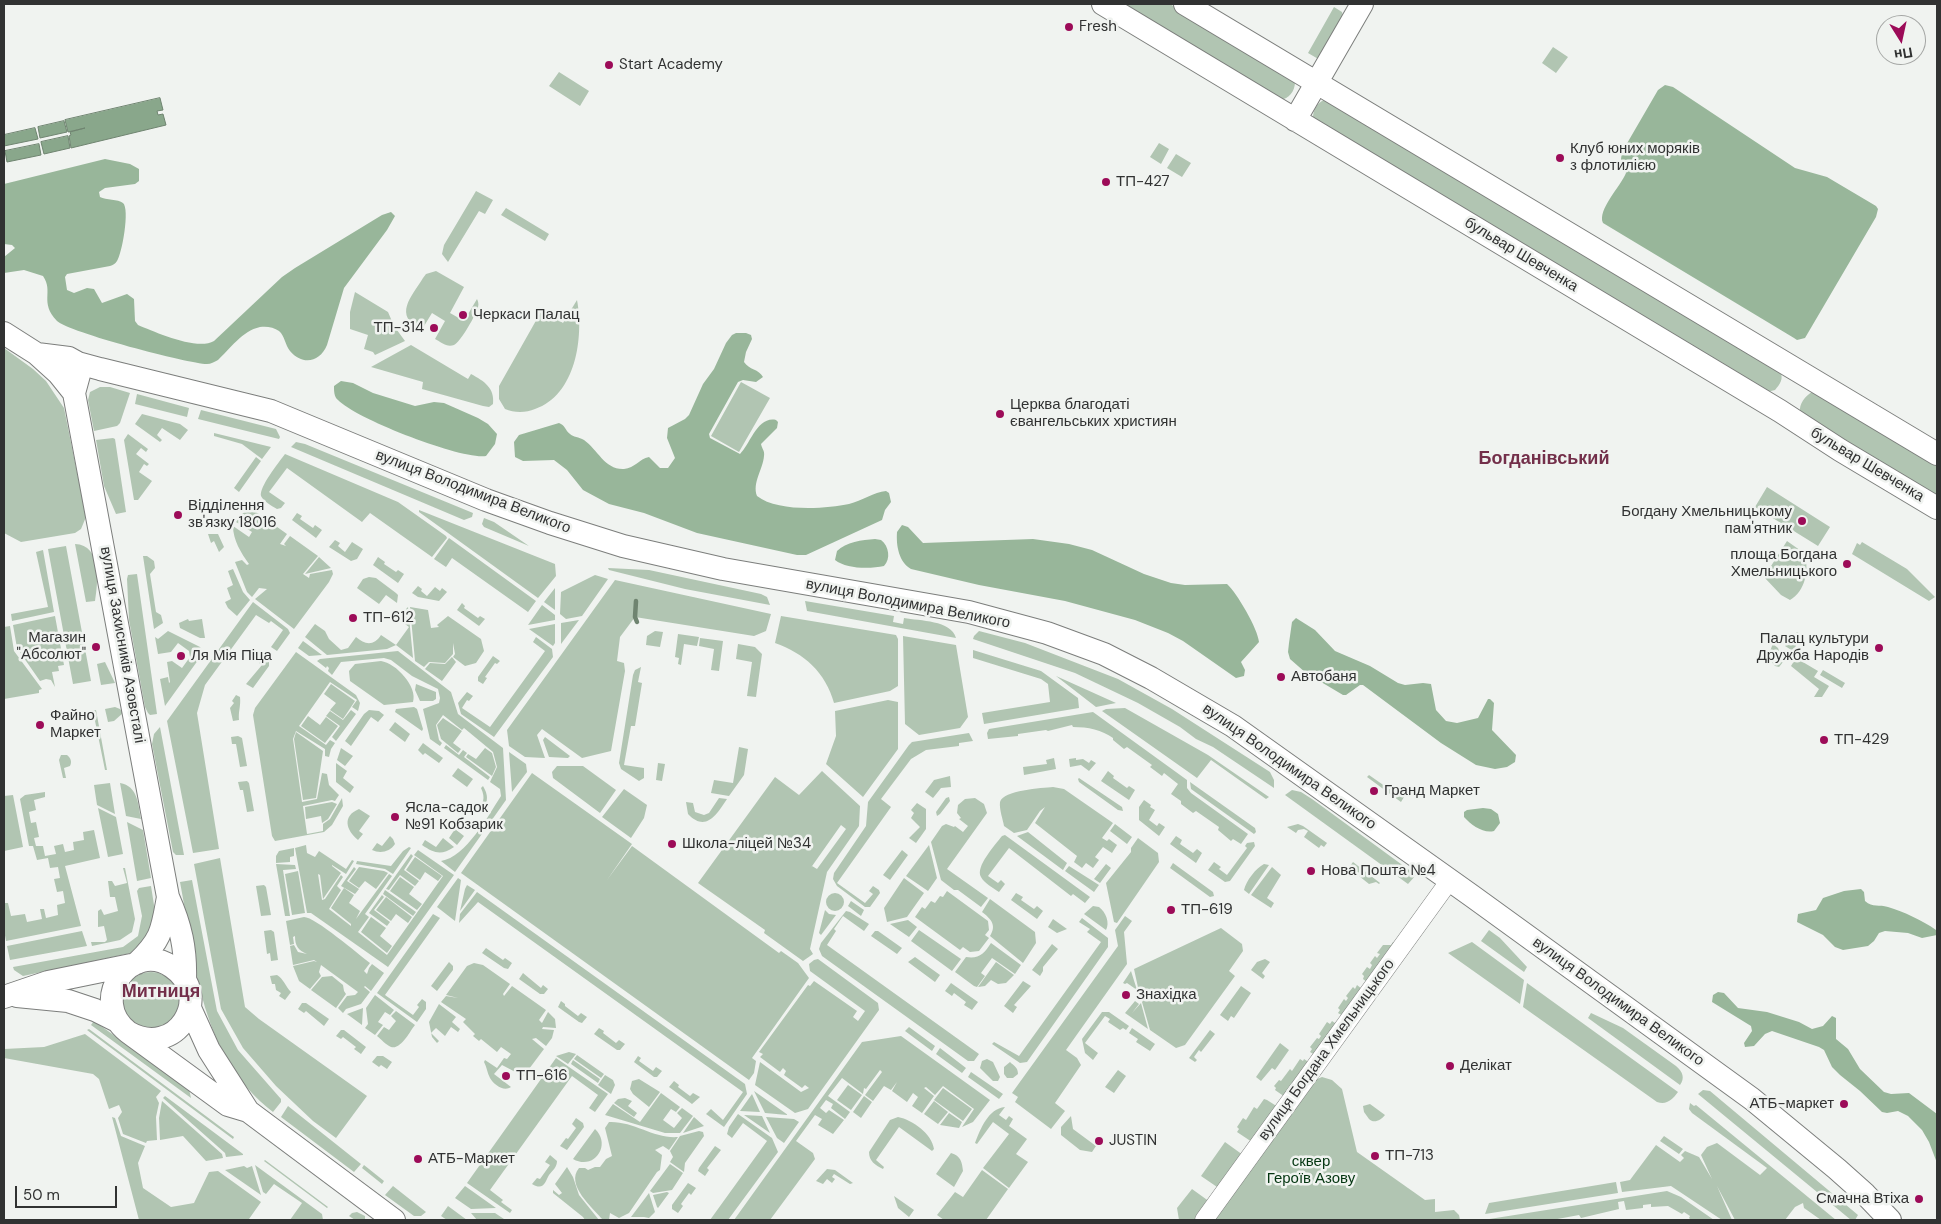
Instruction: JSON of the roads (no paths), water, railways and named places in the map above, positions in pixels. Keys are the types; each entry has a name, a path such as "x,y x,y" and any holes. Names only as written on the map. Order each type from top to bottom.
{"main road":[{"name":"бульвар Шевченка","path":"1103,4 1780,411 1840,450 1937,508"},
{"path":"1185,4 1937,454"},
{"path":"1295,120 1362,4"},
{"name":"вулиця Володимира Великого","path":"4,333 70,374 100,369 271,411 486,500 623,546 723,569 969,612 1047,633 1084,646 1152,678 1220,717 1292,766 1752,1099 1838,1169 1890,1220"},
{"name":"вулиця Захисників Азовсталі","path":"70,374 168,898"},
{"path":"168,898 159,937 153,948 121,974 113,990 112,1006 122,1027 145,1039 162,1038 180,1027 190,1008"},
{"path":"168,898 179,922 186,957 186,980 190,994 190,1008 209,1050 248,1111"},
{"path":"8,996 48,982 153,960 164,962 176,969 186,980"},
{"path":"8,996 68,1001 95,1010 122,1027 228,1105 248,1111 394,1220"}],"street":[{"name":"вулиця Богдана Хмельницького","path":"1204,1220 1450,880"}],"waterway":[{"path":"636,601 635,617 637,622"}],"place":[{"name":"Fresh","path":"1069,27"},
{"name":"Start Academy","path":"609,65"},
{"name":"Клуб юних моряків з флотилією","path":"1560,158"},
{"name":"ТП-427","path":"1106,182"},
{"name":"Черкаси Палац","path":"463,315"},
{"name":"ТП-314","path":"434,328"},
{"name":"Церква благодаті євангельських християн","path":"1000,414"},
{"name":"Вiддiлення зв'язку 18016","path":"178,515"},
{"name":"Богдану Хмельницькому пам'ятник","path":"1802,521"},
{"name":"площа Богдана Хмельницького","path":"1847,564"},
{"name":"ТП-612","path":"353,618"},
{"name":"Магазин \"Абсолют\"","path":"96,647"},
{"name":"Палац культури Дружба Народів","path":"1879,648"},
{"name":"Ля Мія Піца","path":"181,656"},
{"name":"Автобаня","path":"1281,677"},
{"name":"Файно Маркет","path":"40,725"},
{"name":"ТП-429","path":"1824,740"},
{"name":"Гранд Маркет","path":"1374,791"},
{"name":"Ясла-садок №91 Кобзарик","path":"395,817"},
{"name":"Школа-ліцей №34","path":"672,844"},
{"name":"Нова Пошта №4","path":"1311,871"},
{"name":"ТП-619","path":"1171,910"},
{"name":"Знахідка","path":"1126,995"},
{"name":"Делікат","path":"1450,1066"},
{"name":"ТП-616","path":"506,1076"},
{"name":"АТБ-маркет","path":"1844,1104"},
{"name":"JUSTIN","path":"1099,1141"},
{"name":"ТП-713","path":"1375,1156"},
{"name":"АТБ-Маркет","path":"418,1159"},
{"name":"Смачна Втіха","path":"1919,1199"}],"district":[{"name":"Богданівський","path":"1544,459"},
{"name":"Митниця","path":"161,992"}],"park label":[{"name":"сквер Героїв Азову","path":"1311,1170"}]}
